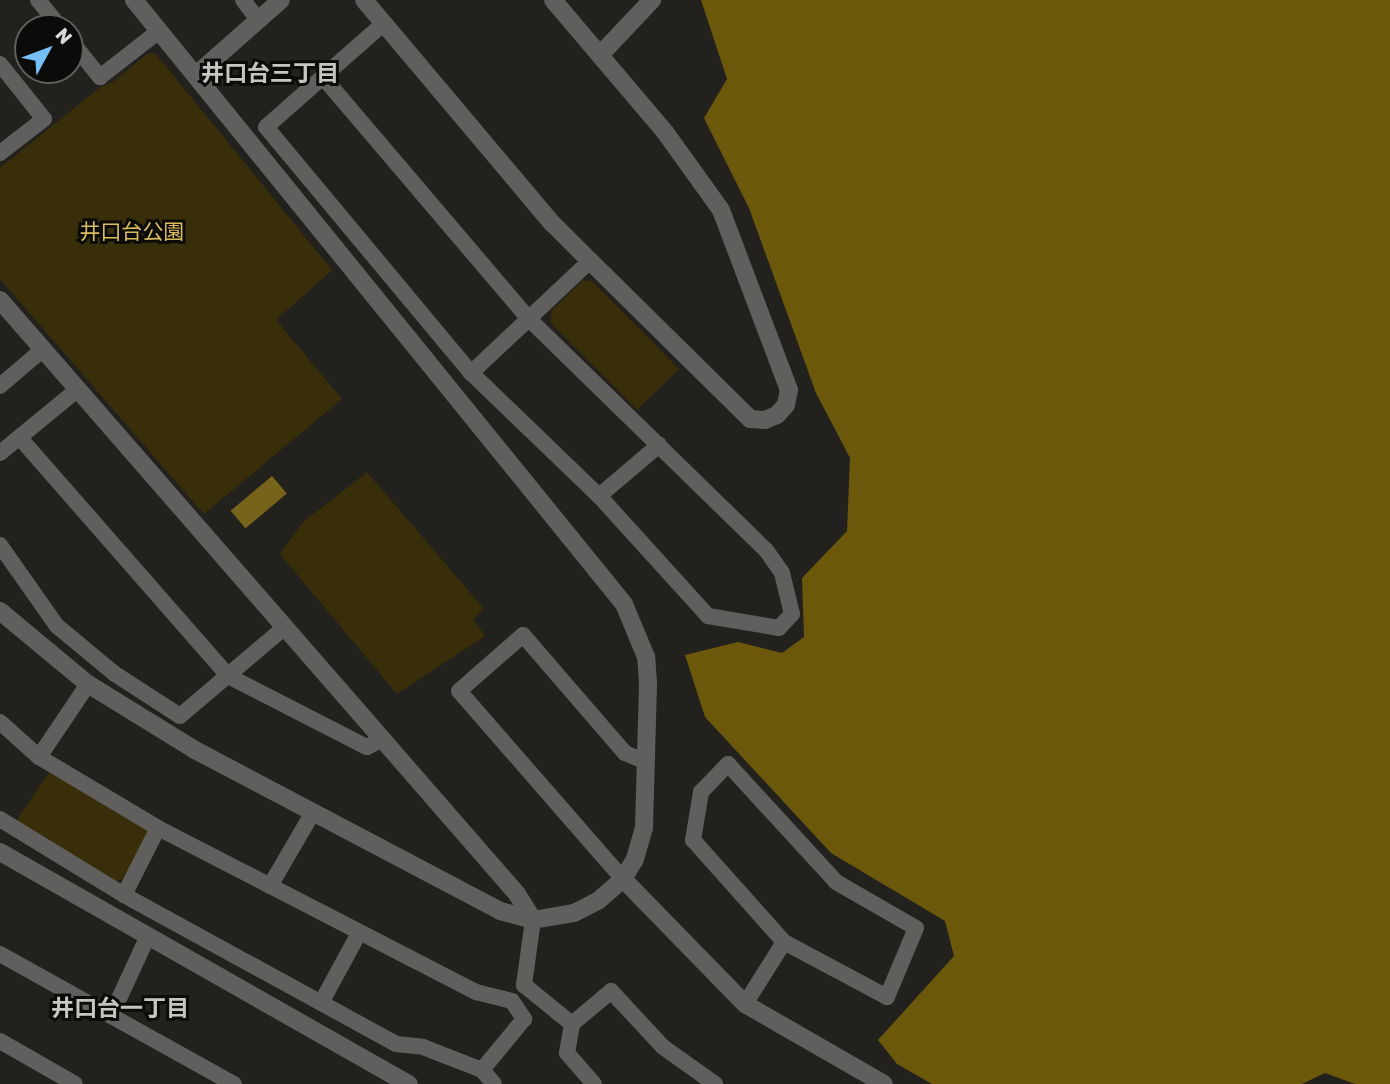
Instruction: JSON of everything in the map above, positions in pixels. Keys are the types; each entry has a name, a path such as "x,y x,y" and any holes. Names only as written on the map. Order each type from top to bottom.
{"street":[{"path":"38,0 50,14"},
{"path":"0,611 88,684 195,750 500,911 533,920 573,913 599,900 623,879 635,859 644,828 646,657 624,604 134,0"},
{"path":"243,0 258,20"},
{"path":"196,75 281,0"},
{"path":"364,0 552,223 750,419 765,420 786,405 789,390 721,210 665,132 553,0"},
{"path":"600,55 652,0"},
{"path":"323,77 528,318 766,550 782,573 792,614 779,628 708,616 598,496 471,373 266,127 384,23"},
{"path":"84,57 100,77 159,31"},
{"path":"0,64 44,119 0,153"},
{"path":"471,373 590,261"},
{"path":"0,300 517,894 533,920 524,985 572,1024"},
{"path":"0,386 43,350"},
{"path":"0,453 77,390"},
{"path":"20,438 228,676 367,747 383,739"},
{"path":"598,496 659,445"},
{"path":"0,545 57,626 115,674 180,716 285,627"},
{"path":"646,762 625,753 523,635 459,691 623,879 744,1004 884,1084"},
{"path":"38,757 88,684"},
{"path":"0,722 38,757 158,828 476,992 512,1001 524,1019 482,1070"},
{"path":"728,764 836,882 916,928 887,997 784,942 693,840 701,792 728,764"},
{"path":"270,886 313,813"},
{"path":"0,819 124,895 396,1044 423,1046 482,1070 494,1084"},
{"path":"124,895 158,828"},
{"path":"0,852 408,1084"},
{"path":"321,1003 359,933"},
{"path":"111,1016 147,938"},
{"path":"744,1004 784,942"},
{"path":"0,954 234,1084"},
{"path":"594,1084 567,1053 572,1024 611,991 663,1047 715,1084"},
{"path":"0,1041 75,1084"}],"green space":[{"name":"井口台公園","path":"155,53 332,270 276,320 342,399 204,514 0,279 0,168 99,88 114,81 147,54"},
{"path":"583,280 592,281 679,369 637,410 551,323 551,311"},
{"path":"367,472 484,609 473,619 485,636 397,694 280,554 302,523"},
{"path":"50,771 147,829 148,838 125,879 115,881 16,821"}],"shaded area":[{"path":"701,0 1390,0 1390,1084 1355,1084 1325,1073 1302,1084 932,1084 897,1064 878,1040 954,956 945,921 831,853 705,717 685,655 738,642 782,653 804,637 802,578 847,531 850,458 816,393 749,208 704,118 727,79"},
{"path":"272,476 287,494 245,528 231,511"}],"district":[{"name":"井口台三丁目","path":"270,73"},
{"name":"井口台一丁目","path":"120,1008"}]}
